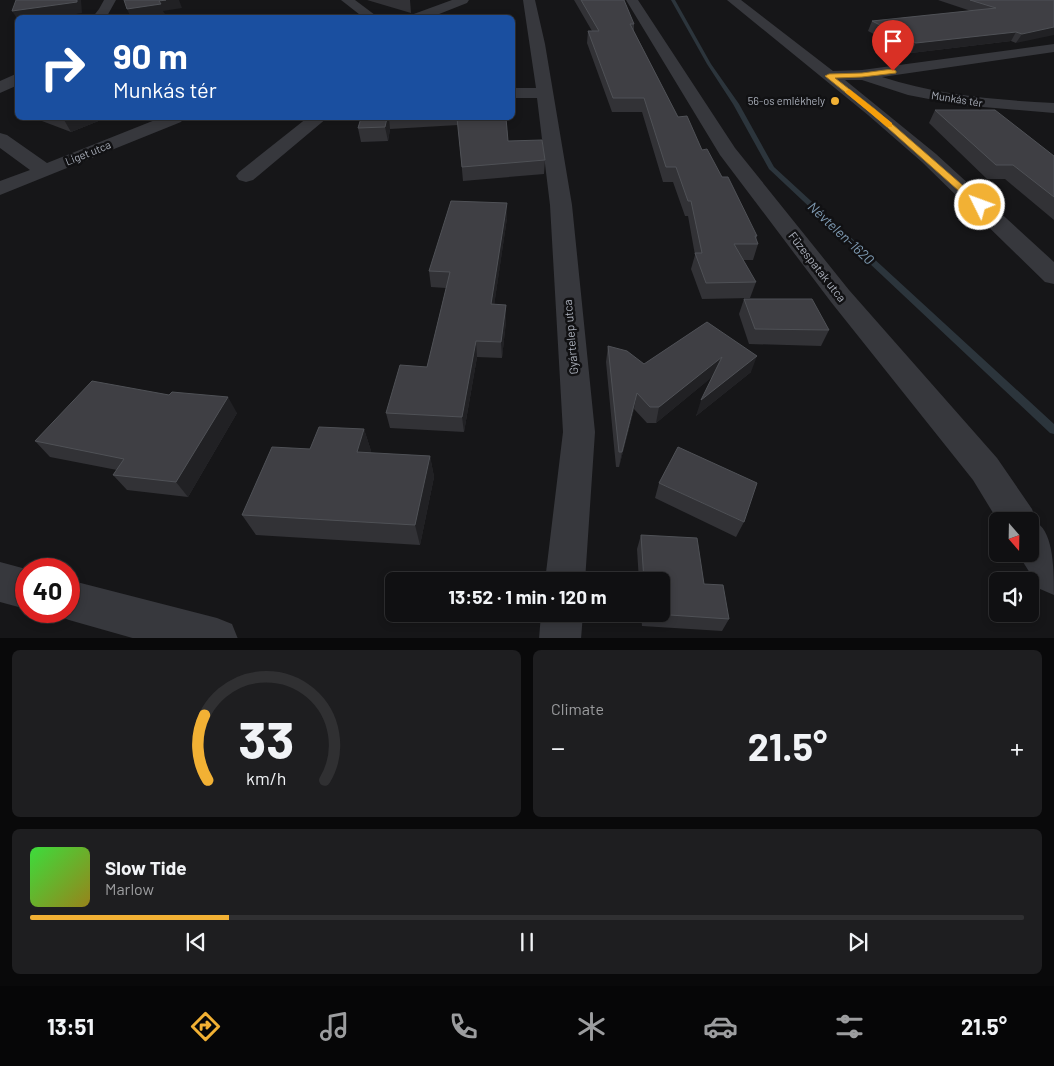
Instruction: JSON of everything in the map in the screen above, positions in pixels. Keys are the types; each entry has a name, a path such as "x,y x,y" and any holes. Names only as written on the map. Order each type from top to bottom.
{"street":[{"path":"101,15 110,0"},
{"path":"347,0 369,15"},
{"path":"424,15 463,0"},
{"name":"Gyártelep utca","path":"529,0 538,44 561,206 579,432 566,572"},
{"name":"Füzespatak utca","path":"632,0 727,151 840,296 985,469 1013,512"},
{"path":"733,0 929,158 1054,276"},
{"name":"Munkás tér","path":"829,76 862,75 1054,48"},
{"name":"Munkás tér","path":"862,75 920,93 983,103 1054,108"},
{"path":"0,88 15,80"},
{"path":"515,93 545,93"},
{"name":"Liget utca","path":"0,189 170,120"},
{"path":"246,176 316,120"},
{"path":"0,139 45,171"},
{"path":"1039,552 1054,575"},
{"path":"0,582 15,586"},
{"path":"80,603 217,638"},
{"path":"560,638 561,622"}],"building":[{"path":"16,0 77,0 77,2 12,11"},
{"path":"124,0 166,0 159,1 161,4 127,9"},
{"path":"581,0 624,0 634,24 630,24 678,117 687,116 702,150 707,149 722,177 728,177 757,236 755,236 758,244 734,244 756,282 706,283 695,253 702,253 691,201 688,201 676,167 666,167 644,98 613,98 588,31 599,31"},
{"path":"970,0 1054,0 1054,27 1022,34 1016,32 916,43 872,21 996,8"},
{"path":"935,110 995,110 1054,156 1054,197 1013,165 996,165"},
{"path":"360,120 387,120 385,127 358,128"},
{"path":"457,120 506,120 508,141 542,140 545,160 462,167"},
{"path":"451,201 507,203 491,304 506,305 501,342 476,341 462,417 386,413 400,365 427,367 450,272 429,271"},
{"path":"744,299 812,299 829,330 755,329"},
{"path":"707,322 757,356 701,400 722,357 659,407 650,407 637,393 622,452 619,452 608,346 627,351 644,364"},
{"path":"92,381 169,395 172,392 228,397 176,482 113,475 124,459 35,441"},
{"path":"319,427 364,429 357,452 430,456 415,525 242,515 272,447 310,449"},
{"path":"678,447 757,483 744,522 659,483"},
{"path":"641,535 697,538 704,584 723,585 729,619 670,615 670,572 643,572"}],"waterway":[{"name":"Névtelen-1620","path":"673,0 709,64 736,104 771,168 1054,430"}],"slow traffic":[{"path":"849,92 890,125"}],"place":[{"name":"56-os emlékhely","path":"835,101"}],"route":[{"path":"893,71 862,75 829,76 874,111 980,205"}]}
